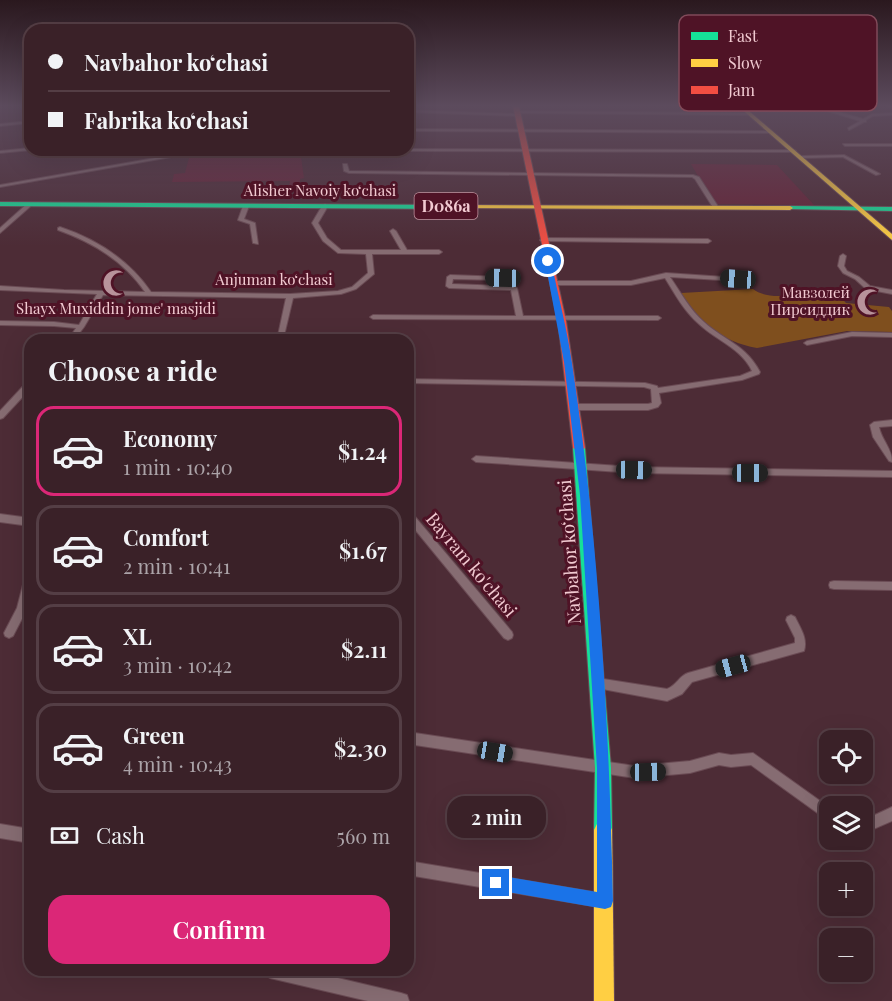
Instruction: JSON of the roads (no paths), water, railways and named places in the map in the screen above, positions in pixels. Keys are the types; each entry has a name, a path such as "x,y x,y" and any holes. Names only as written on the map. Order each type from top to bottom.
{"main road":[{"name":"Navbahor koʻchasi","path":"525,153 561,319 582,467 603,768 604,1001"},
{"path":"797,154 892,238"},
{"name":"Alisher Navoiy koʻchasi","path":"0,204 892,209"}],"street":[{"path":"680,153 844,156 878,174"},
{"path":"0,186 154,156"},
{"path":"345,165 346,171 349,172 693,176 697,178 716,208"},
{"path":"0,231 30,204"},
{"path":"246,206 241,220 252,223 256,243"},
{"path":"325,206 315,223 318,232 340,252 439,252"},
{"path":"60,229 101,247 141,280 149,293"},
{"path":"393,231 405,252"},
{"path":"543,240 708,241"},
{"name":"Anjuman koʻchasi","path":"0,288 290,296 339,293 354,288 371,274 369,252"},
{"path":"843,256 841,266 847,273 870,289 892,292"},
{"path":"553,283 631,283 666,275 738,279"},
{"path":"654,391 754,375 755,370 743,351 709,330 697,319 666,275"},
{"path":"505,287 503,278 460,277 450,277 449,286 514,288 520,318"},
{"path":"76,334 101,292"},
{"path":"281,334 290,296"},
{"path":"373,317 658,318"},
{"path":"0,323 81,327"},
{"path":"807,343 852,334 892,335"},
{"path":"414,381 645,385 652,387 657,403 653,406 575,407"},
{"path":"0,416 24,390"},
{"path":"892,423 874,425 876,437 892,459"},
{"path":"476,459 582,467 750,473 892,474"},
{"path":"0,518 24,521"},
{"name":"Bayram ko'chasi","path":"414,522 508,635"},
{"path":"834,585 892,586"},
{"path":"9,633 24,601"},
{"path":"597,683 667,695 678,690 688,678 800,648 800,638 791,620"},
{"path":"414,739 635,772 660,772 718,759 753,759 819,808"},
{"path":"873,823 892,814"},
{"path":"0,831 24,835"},
{"path":"414,869 605,901"},
{"path":"295,976 401,1001"}],"place":[{"name":"Shayx Muxiddin jome' masjidi","path":"116,283"},
{"name":"Мавзолей Пирсиддик","path":"870,302"}]}
